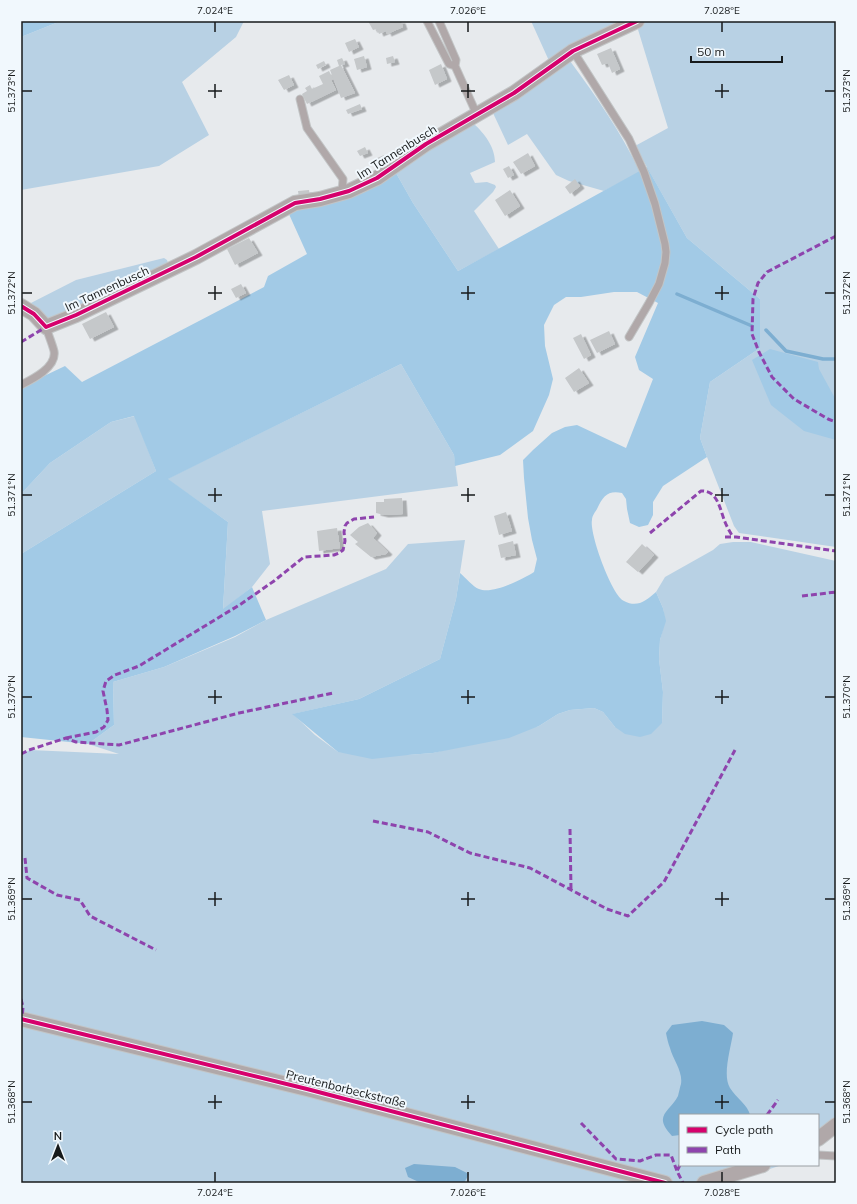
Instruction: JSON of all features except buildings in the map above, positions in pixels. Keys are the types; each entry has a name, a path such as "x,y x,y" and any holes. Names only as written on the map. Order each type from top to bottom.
{"street":[{"name":"Im Tannenbusch","path":"46,327 76,315 196,257 295,203 320,199 350,191 377,178 426,144 514,93 573,51 628,23"},
{"path":"21,306 34,314 46,327"},
{"name":"Preutenborbeckstraße","path":"21,1019 308,1089 665,1183"},
{"path":"819,1138 836,1124"},
{"path":"704,1183 760,1166"}],"lane":[{"path":"427,21 449,64 455,66"},
{"path":"439,21 456,60 455,66 477,115"},
{"path":"573,51 629,140 644,172 655,204 665,244 665,263 658,284 649,303 629,337"},
{"path":"300,99 307,128 343,179 342,193"},
{"path":"21,385 36,378 52,363 54,352 46,327"},
{"path":"819,1155 836,1156"}],"shaded area":[{"path":"21,21 61,21 21,37"},
{"path":"61,21 244,21 236,37 182,82 209,135 159,166 21,190 21,37"},
{"path":"531,21 836,21 836,547 739,533 734,526 707,457 700,438 710,382 760,348 760,299 687,238 635,146 668,128 636,23 550,63"},
{"path":"570,61 608,115 633,157 640,172 604,191 569,181 556,175 527,134 508,145 493,113"},
{"path":"474,124 482,132 491,146 495,156 495,162 470,173 475,183 487,182 495,185 496,187 474,211 499,249 458,271 413,203 396,173 433,146"},
{"path":"647,167 687,238 760,299 760,348 710,382 700,438 707,457 663,486 653,502 653,515 648,525 639,527 630,523 626,499 622,493 617,492 610,493 604,497 592,517 594,537 602,564 619,597 629,603 637,604 645,601 656,592 663,608 666,621 660,640 659,659 663,692 662,723 651,734 640,737 625,734 615,727 603,712 594,708 570,710 558,714 539,726 509,738 433,753 372,759 338,752 292,714 359,699 440,659 456,599 460,573 479,589 492,590 507,585 534,572 537,559 528,518 523,460 552,433 565,427 577,425 626,448 653,379 639,370 635,357 658,303 637,292 614,292 581,297 566,297 554,305 544,325 545,346 553,379 549,395 533,431 500,455 455,466 454,455 401,364 168,479 228,522 223,609 252,587 266,620 235,636 164,667 113,682 114,725 88,744 21,737 21,554 156,471 134,416 111,422 50,463 21,494 21,387 65,366 82,382 264,287 268,276 307,254 288,212 396,173 413,203 458,271"},
{"path":"164,258 167,260 170,268 46,324 27,305 76,280"},
{"path":"770,349 818,362 819,369 836,400 836,440 804,431 771,405 752,360"},
{"path":"401,364 454,455 458,486 262,511 270,564 252,587 223,610 228,522 167,479"},
{"path":"135,416 156,471 21,554 21,494 50,463 111,422"},
{"path":"465,540 456,599 440,659 359,699 293,714 315,735 338,752 408,755 433,753 539,726 558,714 570,710 594,708 603,712 615,727 662,723 663,692 659,659 660,640 665,621 663,608 656,592 665,577 713,550 720,544 733,542 751,542 836,561 836,1129 819,1143 819,1114 679,1114 679,1166 779,1166 726,1183 21,1183 21,1019 23,1018 23,1007 21,997 21,754 30,750 119,754 88,744 114,725 113,682 164,667 235,637 266,620 386,569 408,544"},
{"path":"702,1021 724,1025 733,1033 727,1069 728,1083 732,1092 747,1108 750,1114 679,1114 679,1135 672,1136 663,1123 663,1118 664,1114 678,1096 681,1084 681,1075 671,1052 666,1033 672,1025"},
{"path":"414,1164 455,1167 469,1174 464,1183 421,1183 408,1177 405,1168"}],"waterway":[{"path":"677,294 752,326"},
{"path":"766,330 786,351 823,359 836,359"}],"marked path":[{"path":"836,236 767,272 758,283 753,299 752,334 759,352 772,377 794,399 828,419 836,422"},
{"path":"21,342 46,327"},
{"path":"650,533 701,491 707,492 715,497 733,537"},
{"path":"66,738 96,732 104,727 108,720 103,691 106,681 115,675 139,666 241,604 274,581 304,557 334,555 339,553 343,550 345,541 344,532 347,523 354,519 374,517"},
{"path":"725,537 736,537 836,551"},
{"path":"802,596 836,592"},
{"path":"21,754 66,738 76,742 119,745 239,713 333,693"},
{"path":"373,821 428,832 470,853 530,868 607,909 628,916 664,882 735,750"},
{"path":"570,829 571,890"},
{"path":"25,858 27,878 57,895 80,900 90,916 156,950"},
{"path":"21,999 23,1007 22,1019"},
{"path":"768,1114 778,1100"},
{"path":"581,1123 616,1159 640,1161 656,1155 671,1155 677,1171"},
{"path":"680,1166 677,1171 683,1183"}],"cycle path":[{"path":"21,306 34,314 46,327 76,315 196,257 295,203 320,199 349,191 377,178 426,144 514,93 573,51 637,21"},
{"path":"21,1019 307,1089 665,1183"}]}
